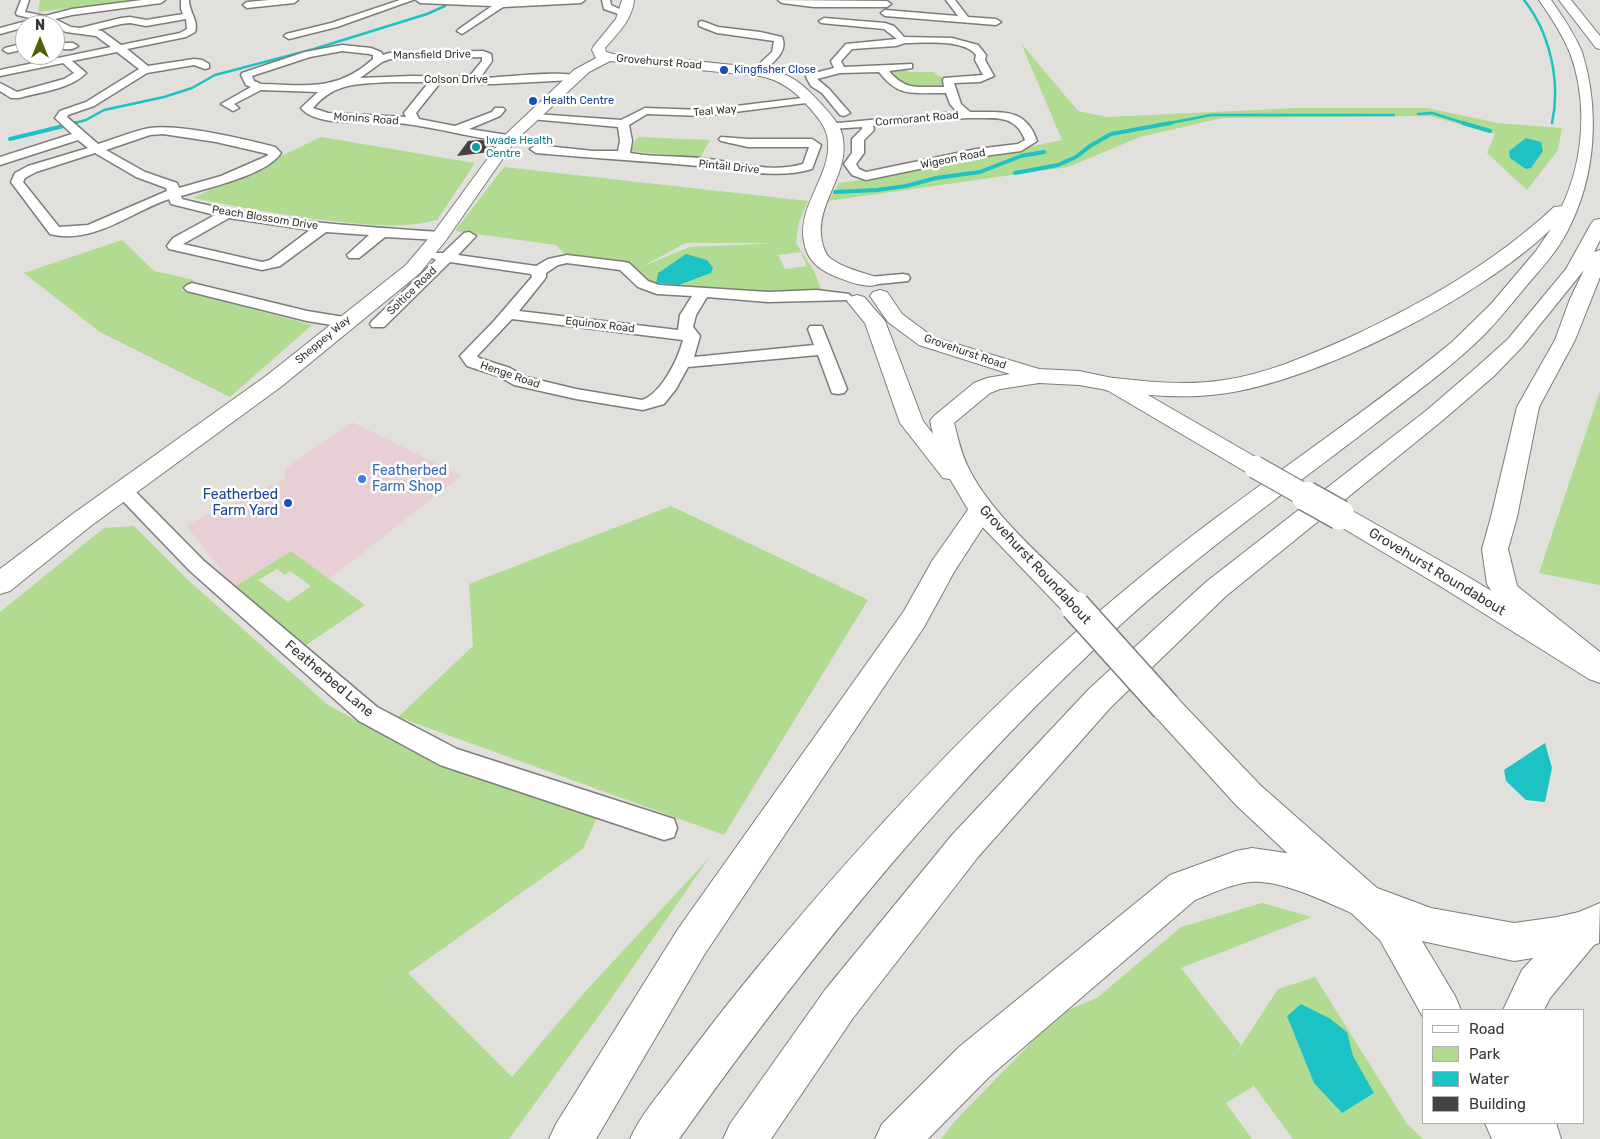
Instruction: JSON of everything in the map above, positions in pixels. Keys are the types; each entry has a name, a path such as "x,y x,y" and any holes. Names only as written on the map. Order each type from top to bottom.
{"main road":[{"path":"607,58 601,55 598,50 618,28 628,7 628,0"},
{"path":"652,1139 778,972 900,829 1003,718 1073,651 1175,562 1401,393 1473,334 1536,264 1559,232 1577,194 1591,149 1594,129 1593,98 1589,76 1570,33 1546,0"},
{"path":"1565,0 1600,45"},
{"name":"Grovehurst Road","path":"607,58 758,72 788,81 810,100 831,126 836,139 836,152 832,167 814,206 811,238 818,257 875,321 912,422 982,510"},
{"name":"Sheppey Way","path":"0,584 123,490 274,380 413,268 440,236 510,138 522,125 534,133 539,110 566,87 573,77 591,63 607,58"},
{"path":"1114,385 1189,390 1223,387 1278,374 1333,353 1436,302 1480,274 1539,230 1577,194"},
{"path":"745,1139 839,1004 965,846 1100,698 1216,589 1435,415 1486,371 1521,336 1574,271 1600,224"},
{"path":"1600,256 1580,299 1565,340 1528,407 1495,549 1501,584 1507,593 1600,670"},
{"path":"844,288 870,301 877,290"},
{"name":"Grovehurst Road","path":"844,288 877,290 882,302 895,318 926,341 1039,376"},
{"name":"Grovehurst Roundabout","path":"1594,928 1557,936 1514,942 1431,926 1363,900 1248,795 1046,574 982,510 956,468 942,421 982,388 1002,381 1039,376 1079,378 1114,385 1450,579 1600,670"},
{"path":"571,1139 691,942 914,619 942,568 982,510"},
{"path":"897,1139 974,1062 1183,887 1236,868 1252,865 1293,871 1363,900 1392,927 1440,1009"},
{"path":"1524,1009 1536,984 1594,928"},
{"path":"1508,1124 1517,1139"},
{"path":"1534,1124 1539,1139"}],"street":[{"path":"25,0 20,13 28,15"},
{"path":"63,15 102,7 161,0"},
{"path":"65,60 183,35 192,30 192,23 185,9 185,0"},
{"path":"247,5 294,0"},
{"path":"289,36 334,25 409,0"},
{"path":"420,0 501,4 581,0"},
{"path":"606,0 607,7 624,13"},
{"path":"950,0 963,15 962,20"},
{"path":"781,1 885,6 962,20 996,22"},
{"path":"462,31 501,4"},
{"path":"868,21 880,19 885,6"},
{"path":"81,32 121,20 146,23 189,16"},
{"path":"824,21 885,26 891,28 895,34 904,40"},
{"path":"1,24 15,26"},
{"path":"65,26 69,30 99,33 118,49 138,61 144,70"},
{"path":"702,26 768,35 779,39 780,45 778,50 758,72"},
{"name":"Cormorant Road","path":"840,70 836,61 849,46 896,43 904,40 952,41 975,46 981,55 980,60 989,76 980,79 948,80 954,102 958,109 967,115"},
{"path":"65,46 73,46"},
{"path":"8,50 15,48"},
{"name":"Mansfield Drive","path":"378,60 378,54 371,51 342,48 308,54 246,75 250,83 259,87 334,86 358,76 378,60 389,56 487,56 487,60 472,81"},
{"path":"0,86 15,96 68,81 81,73 65,60"},
{"path":"94,91 112,92 144,70 194,62 205,66"},
{"path":"0,73 40,65"},
{"path":"844,113 828,94 815,86 811,77 834,73 840,70 908,66"},
{"path":"882,68 893,83 903,89 951,90"},
{"name":"Colson Drive","path":"334,86 410,79 472,81 516,80 552,76 573,77"},
{"path":"68,81 80,89"},
{"path":"412,118 436,81"},
{"name":"Monins Road","path":"334,86 307,108 322,116 371,120 412,118 475,135 510,138"},
{"name":"Mansfield Drive","path":"233,108 226,104 259,87"},
{"path":"37,89 45,93 52,100"},
{"name":"Peach Blossom Drive","path":"112,92 61,116 66,123 94,148 148,179 172,186 176,201 227,214 324,227 440,236"},
{"name":"Teal Way","path":"623,124 645,111 703,113 810,100"},
{"path":"456,130 496,114 500,110"},
{"path":"710,154 727,131 733,115 732,110"},
{"name":"Cormorant Road","path":"831,126 967,115"},
{"name":"Wigeon Road","path":"867,124 868,130 858,139 858,154 850,164 852,170 857,174 866,176 944,162 977,153 1012,149 1028,144 1031,141 1025,124 1021,120 1011,116 967,115"},
{"path":"525,156 534,133 623,124 626,140 624,155"},
{"path":"163,131 216,138 271,150 275,153 270,158 225,180 152,201 116,219 67,233 55,231 17,182 17,178 32,169 94,148 149,132 163,131"},
{"name":"Pintail Drive","path":"534,133 593,155 624,155 666,161 710,154 754,170 797,170 808,166 816,145 812,143 748,143 727,131"},
{"path":"0,162 81,135"},
{"path":"227,214 178,241 174,246 262,266 275,263 324,227"},
{"path":"354,255 382,232"},
{"name":"Soltice Road","path":"378,324 469,236"},
{"name":"Soltice Road","path":"424,255 538,270"},
{"path":"538,270 553,262 567,259 624,266 643,284 664,290 768,297 807,295 844,288"},
{"name":"Henge Road","path":"538,270 539,277 509,314 468,356 472,362 504,372 520,381 576,394 643,405 658,400 688,353 692,336 685,328 688,315 702,293"},
{"path":"192,288 266,310 344,322"},
{"name":"Equinox Road","path":"509,314 692,336"},
{"path":"816,329 838,389"},
{"path":"682,363 824,349"},
{"name":"Featherbed Lane","path":"123,490 197,566 368,714 449,757 664,828"}],"shaded area":[{"path":"352,422 461,476 329,579 291,551 234,587 186,525 285,479 285,469"}],"green space":[{"path":"40,0 137,0 38,12"},
{"path":"1021,43 1078,111 1107,117 1298,108 1427,108 1498,123 1562,128 1558,150 1527,190 1487,153 1495,134 1430,116 1222,118 1140,137 1068,167 828,201 839,183 895,175 1062,140"},
{"path":"907,68 908,72 934,72 946,79 947,87 914,88 900,82 891,71"},
{"path":"321,137 475,163 437,220 411,225 372,225 315,219 193,198"},
{"path":"638,137 710,140 700,158 630,151"},
{"path":"504,167 808,201 799,222 796,243 814,271 822,291 728,292 655,285 643,280 628,263 567,256 556,245 455,231","holes":["686,243 776,243 690,247 643,266","801,252 807,266 785,269 778,255","686,254 711,273 679,285 656,283 658,273"]},
{"path":"122,240 154,271 195,280 180,290 312,325 230,397 100,332 24,273"},
{"path":"1600,391 1600,585 1539,573"},
{"path":"671,506 868,600 724,835 398,717 473,646 469,584"},
{"path":"134,526 188,580 328,705 437,765 598,815 583,849 408,973 512,1077 582,995 709,858 608,1003 509,1139 0,1139 0,612 104,528"},
{"path":"291,551 365,605 299,650 234,587","holes":["277,569 285,575 290,571 311,586 288,602 258,580"]},
{"path":"1262,903 1312,917 1181,968 1241,1045 1226,1069 1278,989 1315,977 1407,1124 1423,1139 1293,1139 1254,1086 1226,1103 1252,1139 941,1139 954,1122 1059,1014 1097,998 1181,927"}],"water":[{"path":"1526,138 1541,142 1543,151 1531,168 1526,169 1510,158 1509,151"},
{"path":"686,254 707,260 713,268 711,273 679,285 656,283 658,273"},
{"path":"1545,743 1552,768 1545,802 1526,800 1506,781 1504,770"},
{"path":"1301,1004 1329,1018 1347,1032 1353,1056 1374,1093 1342,1113 1314,1083 1287,1016"}],"building":[{"name":"Iwade Health Centre","path":"468,141 497,142 490,152 457,156"}],"waterway":[{"path":"1524,0 1541,27 1551,58 1555,91 1552,123"},
{"path":"71,124 86,120 104,110 164,97 192,88 215,75 314,49 427,14 445,6"},
{"path":"1418,114 1432,113 1467,124"},
{"path":"1165,124 1211,115 1394,115"},
{"path":"10,139 76,123"},
{"path":"1015,173 1058,165 1076,157 1090,146 1111,134 1171,123"},
{"path":"1463,123 1490,131"},
{"path":"835,192 877,190 906,186 936,178 980,172 1021,156 1044,152"}],"place":[{"name":"Kingfisher Close","path":"724,70"},
{"name":"Health Centre","path":"533,101"},
{"name":"Iwade Health Centre","path":"476,147"},
{"name":"Featherbed Farm Shop","path":"362,479"},
{"name":"Featherbed Farm Yard","path":"288,503"}]}
